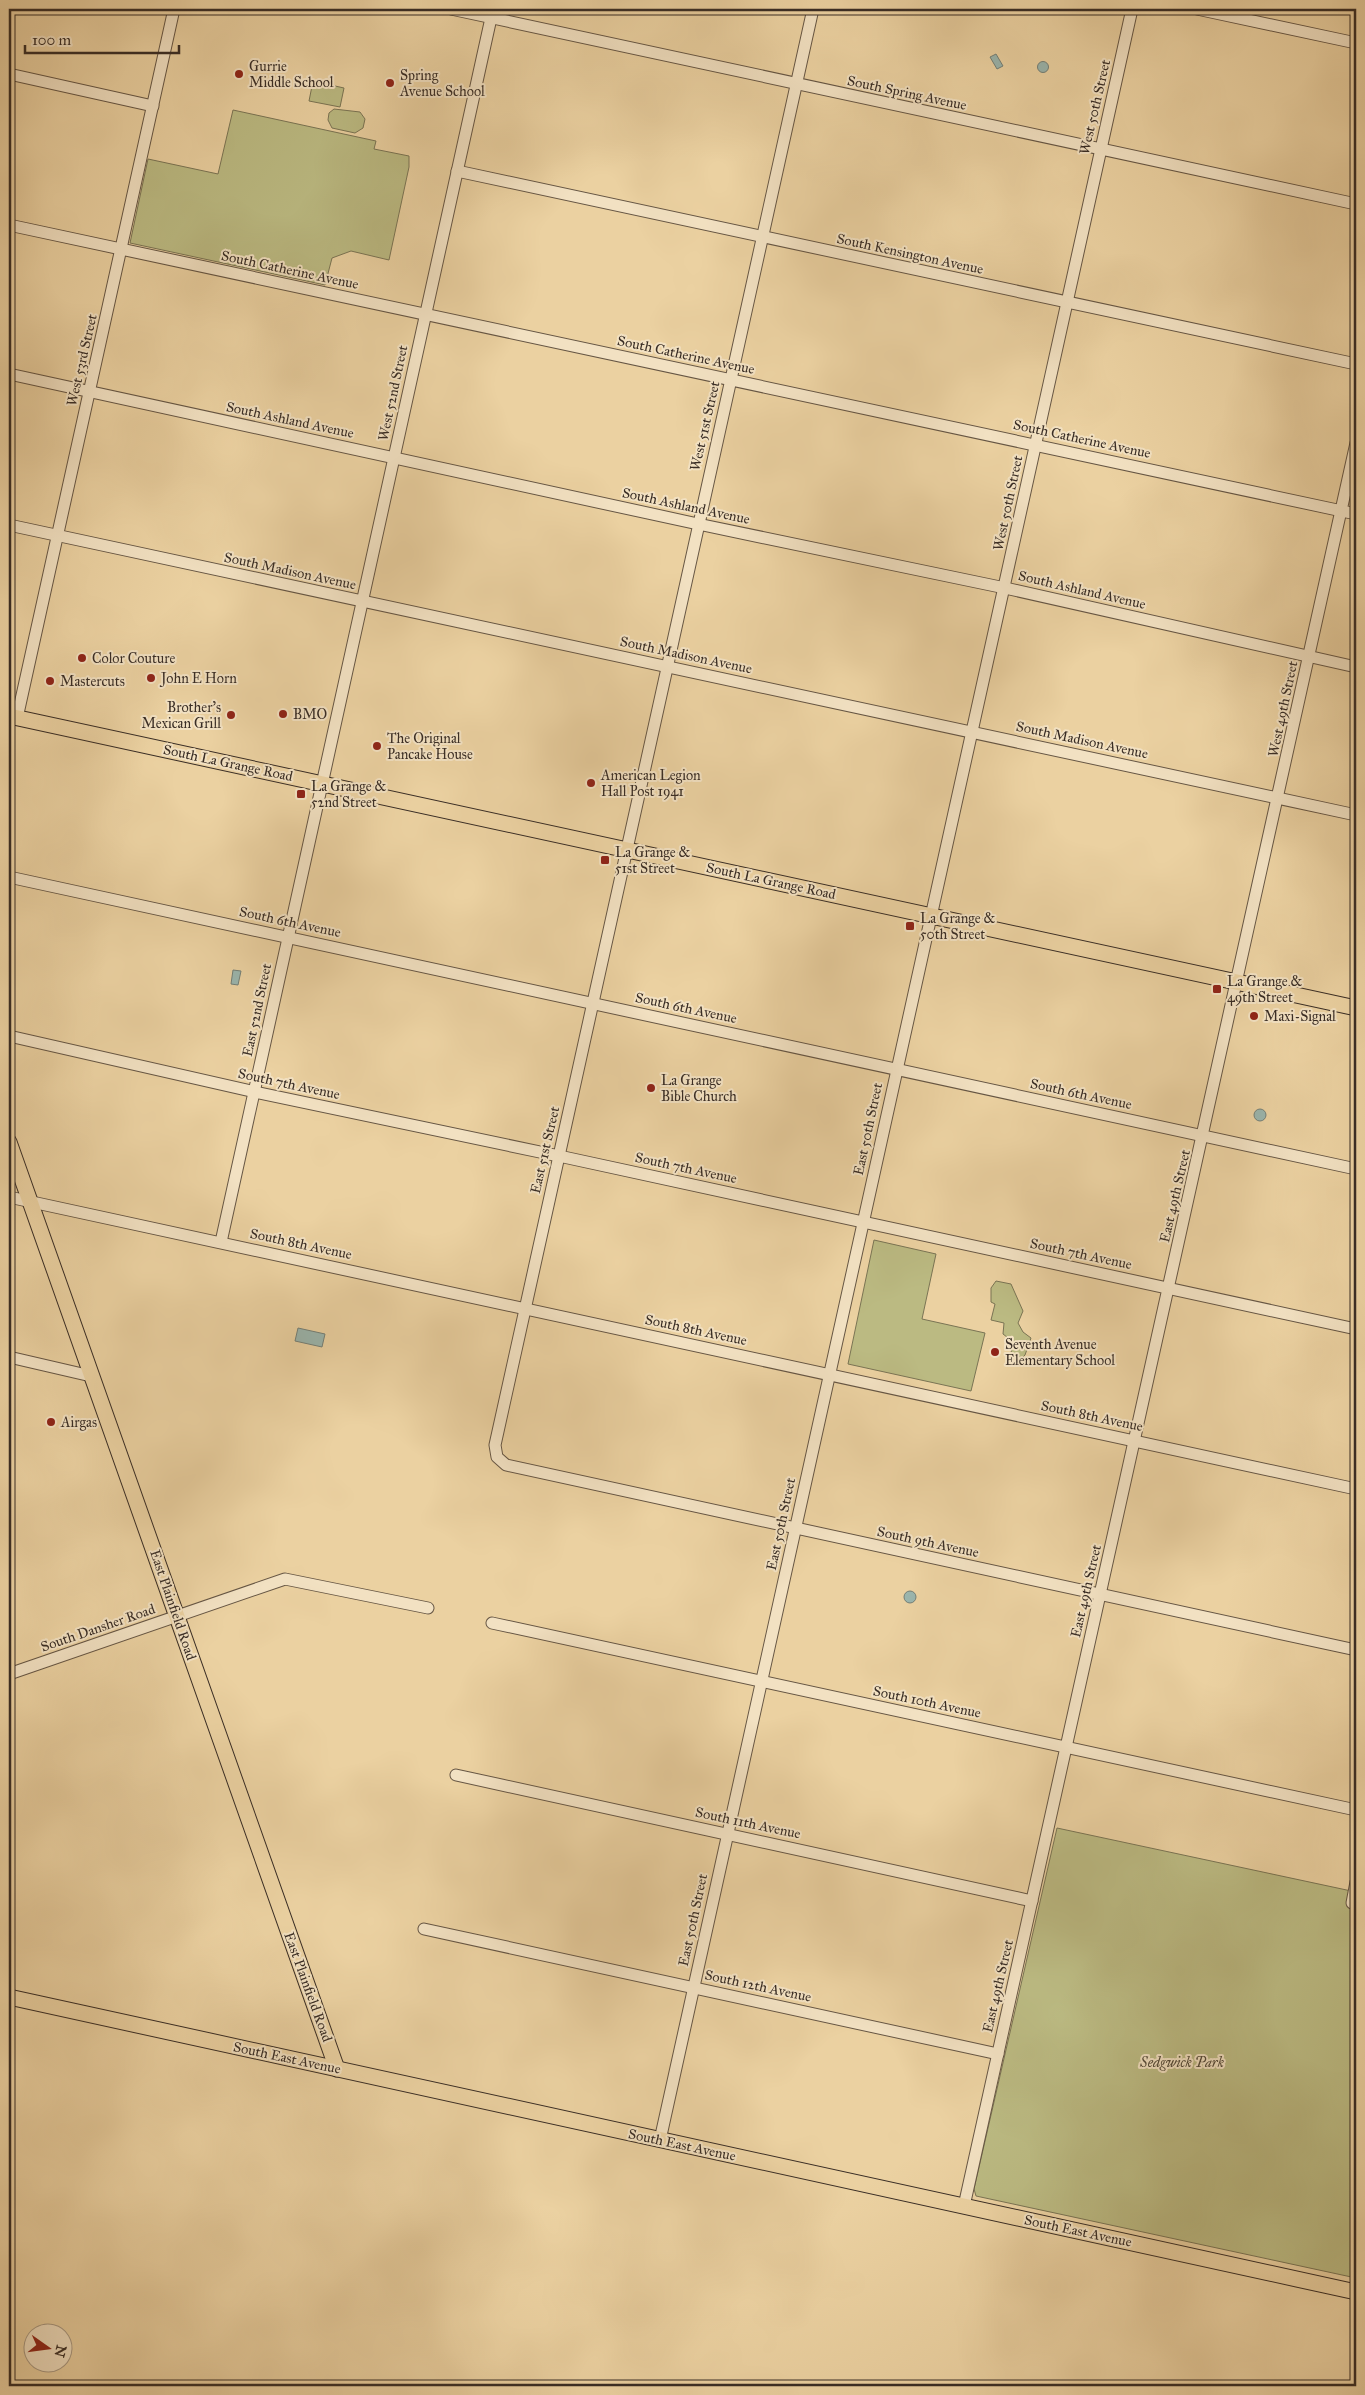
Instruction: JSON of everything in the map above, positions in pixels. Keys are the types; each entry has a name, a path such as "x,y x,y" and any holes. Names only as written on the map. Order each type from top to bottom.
{"main road":[{"name":"South La Grange Road","path":"13,717 1356,1008"},
{"name":"East Plainfield Road","path":"9,1142 337,2069"},
{"name":"South East Avenue","path":"9,1997 1356,2292"}],"street":[{"name":"West 53rd Street","path":"13,717 90,392 174,9"},
{"name":"South Spring Avenue","path":"451,9 492,13 796,84 1356,204"},
{"name":"West 51st Street","path":"626,849 812,9"},
{"name":"West 50th Street","path":"930,915 1005,588 1132,9"},
{"path":"1197,9 1356,43"},
{"name":"West 52nd Street","path":"323,784 492,13"},
{"path":"9,74 153,106"},
{"name":"South Kensington Avenue","path":"457,172 1356,364"},
{"name":"South Catherine Avenue","path":"9,225 121,250 329,292 426,315 1356,514"},
{"name":"South Ashland Avenue","path":"9,374 698,524 1005,588 1356,667"},
{"name":"West 49th Street","path":"1238,982 1356,443"},
{"name":"South Madison Avenue","path":"9,525 1356,815"},
{"name":"East 52nd Street","path":"221,1242 323,784"},
{"name":"East 51st Street","path":"497,1458 495,1445 626,849"},
{"name":"South 6th Avenue","path":"9,877 1356,1169"},
{"name":"East 50th Street","path":"660,2140 930,915"},
{"name":"East 49th Street","path":"964,2206 1238,982"},
{"name":"South 7th Avenue","path":"9,1036 255,1092 863,1221 1356,1329"},
{"name":"South 8th Avenue","path":"9,1197 1356,1489"},
{"path":"9,1357 91,1376"},
{"name":"South 9th Avenue","path":"497,1458 506,1465 1356,1650"},
{"name":"South Dansher Road","path":"9,1674 285,1579 428,1608"},
{"name":"South 10th Avenue","path":"492,1623 1356,1810"},
{"name":"South 11th Avenue","path":"456,1775 1032,1901"},
{"path":"1352,1903 1356,1882"},
{"name":"South 12th Avenue","path":"424,1929 998,2054"}],"green space":[{"path":"313,81 344,88 340,107 309,101"},
{"path":"334,109 360,112 365,119 363,128 355,133 332,128 328,120 329,113"},
{"path":"233,110 376,141 374,149 409,156 409,167 389,260 351,251 332,258 325,285 130,243 148,159 218,174"},
{"path":"874,1240 936,1254 922,1319 985,1333 971,1391 848,1364"},
{"path":"996,1281 1011,1284 1023,1311 1018,1323 1023,1332 1031,1338 1025,1355 1022,1358 1011,1355 1012,1341 1003,1334 1004,1323 991,1320 995,1304 991,1302 991,1288"},
{"name":"Sedgwick Park","path":"1057,1828 1356,1892 1356,2278 976,2196 974,2189"}],"water":[{"path":"996,54 1003,66 997,69 990,57"},
{"path":"1043,61 1049,67 1043,73 1037,67"},
{"path":"233,970 241,971 238,985 231,984"},
{"path":"1260,1109 1266,1115 1260,1121 1254,1115"},
{"path":"298,1328 325,1334 322,1347 295,1341"},
{"path":"910,1591 916,1597 910,1603 904,1597"}],"place":[{"name":"Gurrie Middle School","path":"239,74"},
{"name":"Spring Avenue School","path":"390,83"},
{"name":"Color Couture","path":"82,658"},
{"name":"John E Horn","path":"151,678"},
{"name":"Mastercuts","path":"50,681"},
{"name":"BMO","path":"283,714"},
{"name":"Brother's Mexican Grill","path":"231,715"},
{"name":"The Original Pancake House","path":"377,746"},
{"name":"American Legion Hall Post 1941","path":"591,783"},
{"name":"La Grange & 52nd Street","path":"301,794"},
{"name":"La Grange & 51st Street","path":"605,860"},
{"name":"La Grange & 50th Street","path":"910,926"},
{"name":"La Grange & 49th Street","path":"1217,989"},
{"name":"Maxi-Signal","path":"1254,1016"},
{"name":"La Grange Bible Church","path":"651,1088"},
{"name":"Seventh Avenue Elementary School","path":"995,1352"},
{"name":"Airgas","path":"51,1422"}]}
